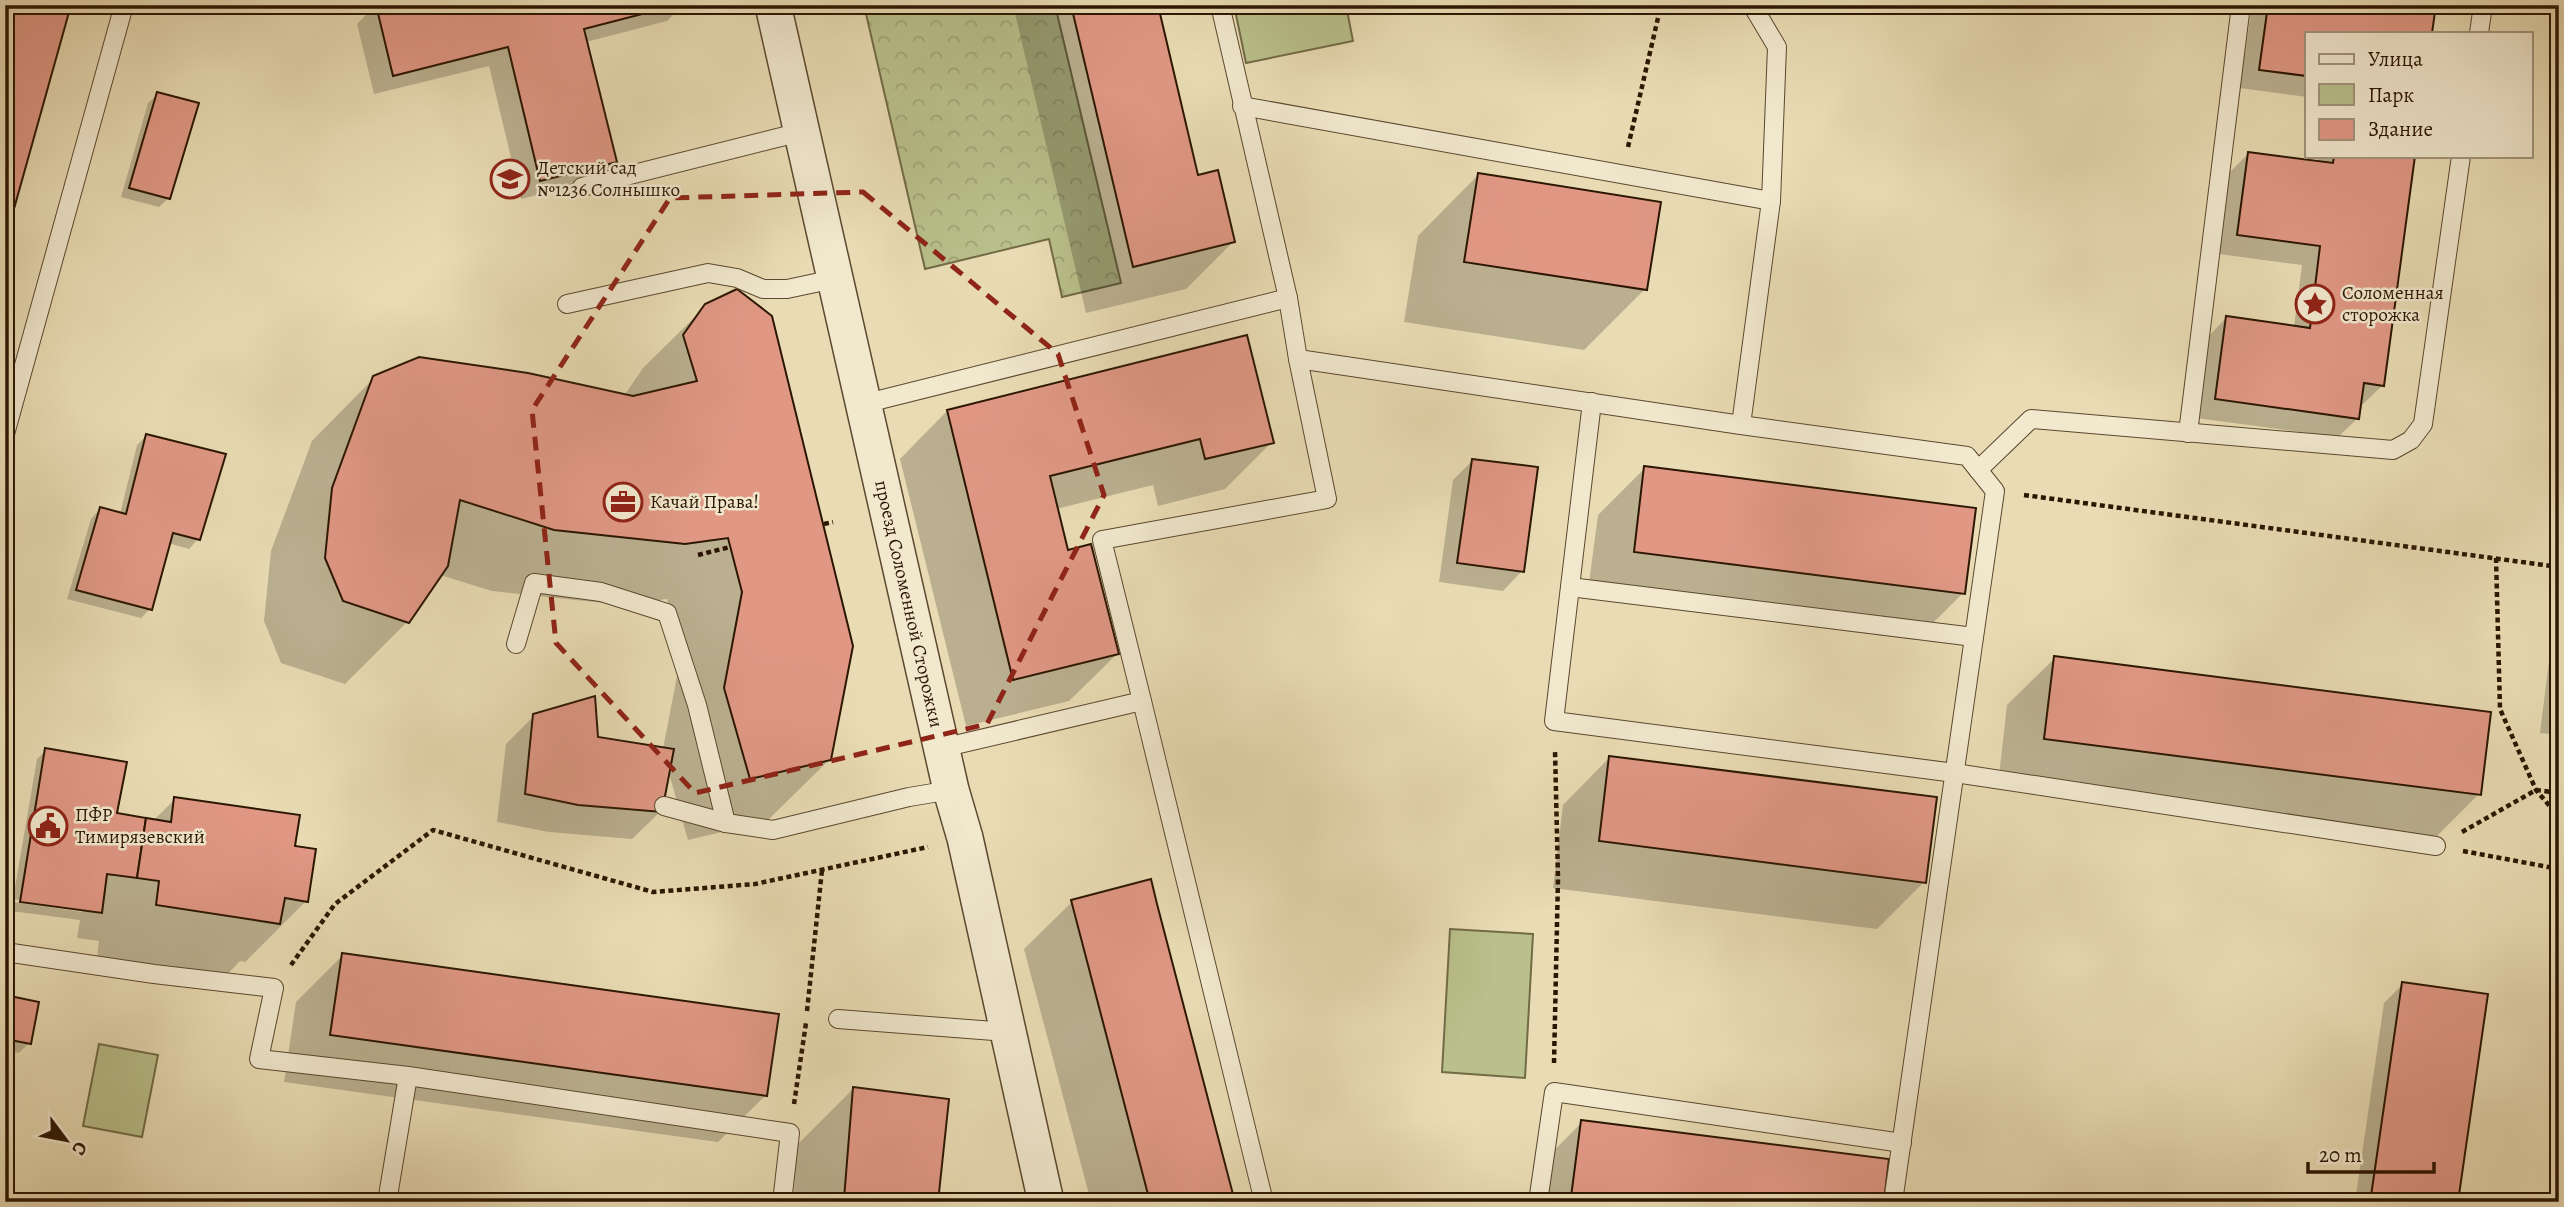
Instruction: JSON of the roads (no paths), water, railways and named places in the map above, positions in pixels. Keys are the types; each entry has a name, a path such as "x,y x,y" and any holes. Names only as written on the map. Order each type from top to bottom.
{"street":[{"name":"проезд Соломенной Сторожки","path":"773,5 1046,1202"}],"lane":[{"path":"5,434 124,5"},
{"path":"1220,5 1287,298 1327,499 1102,540 1264,1202"},
{"path":"1741,425 1771,201 1777,47 1752,5"},
{"path":"2188,433 2241,5"},
{"path":"2479,32 2483,5"},
{"path":"1242,106 1771,201"},
{"path":"582,187 801,132"},
{"path":"1978,470 2031,419 2393,450 2411,440 2423,424 2461,158"},
{"path":"567,304 708,273 737,278 763,289 787,289 834,279"},
{"path":"863,404 1287,298"},
{"path":"1298,359 1967,456 1996,491 1894,1202"},
{"path":"1592,402 1554,721 1955,774 2436,846"},
{"path":"516,644 534,583 601,592 667,613 697,705 726,823"},
{"path":"1570,587 1975,637"},
{"path":"942,748 1142,701"},
{"path":"664,806 726,823 773,830 909,797 951,790"},
{"path":"5,952 274,988 259,1059 408,1076 790,1133 782,1202"},
{"path":"838,1019 1007,1032"},
{"path":"387,1202 408,1076"},
{"path":"1538,1202 1554,1092 1902,1143"}],"place":[{"name":"Детский сад №1236 Солнышко","path":"510,179"},
{"name":"Соломенная сторожка","path":"2315,304"},
{"name":"Качай Права!","path":"623,502"},
{"name":"ПФР Тимирязевский","path":"48,826"}]}
